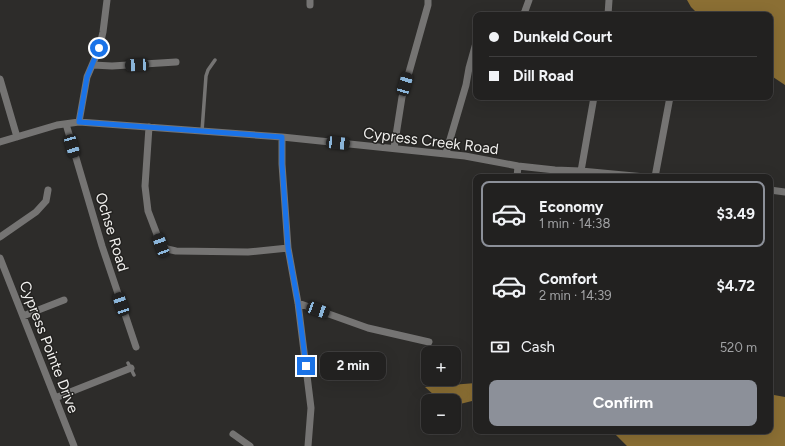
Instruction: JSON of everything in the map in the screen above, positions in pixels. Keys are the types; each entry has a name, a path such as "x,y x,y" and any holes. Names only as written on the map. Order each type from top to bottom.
{"street":[{"path":"79,122 87,77 93,65 103,32 107,0"},
{"path":"394,148 402,97 428,5 428,0"},
{"path":"524,12 529,0"},
{"path":"608,12 609,0"},
{"path":"446,153 466,85 473,54"},
{"path":"93,65 112,66 176,62"},
{"path":"0,79 17,137"},
{"path":"581,171 593,100"},
{"path":"656,174 669,100"},
{"name":"Cypress Creek Road","path":"0,142 66,124 79,122 282,137 446,153 487,159 518,166 610,174"},
{"name":"Ochse Road","path":"66,124 102,246 136,347"},
{"path":"149,127 145,186 148,211 161,245 167,249 176,251 248,252 288,248"},
{"path":"282,137 282,164 288,248 298,303 311,408 308,446"},
{"path":"517,174 518,166"},
{"path":"0,237 36,212 46,201 48,190"},
{"path":"773,190 785,192"},
{"name":"Cypress Pointe Drive","path":"0,258 74,446"},
{"path":"23,316 64,300"},
{"path":"298,303 368,328 429,342"},
{"path":"55,398 131,369"},
{"path":"233,434 250,446"}],"lane":[{"path":"202,131 204,121 206,76 215,60"}],"shaded area":[{"path":"687,0 785,0 785,85 773,77 773,12 696,12"},
{"path":"473,383 473,401 461,404 461,394 433,394 425,387 461,386 461,384"},
{"path":"773,390 774,395 785,397 785,446 627,446 615,434 773,434"}],"route":[{"path":"99,48 87,77 79,122 282,137 282,164 288,248 298,303 306,366"}]}
